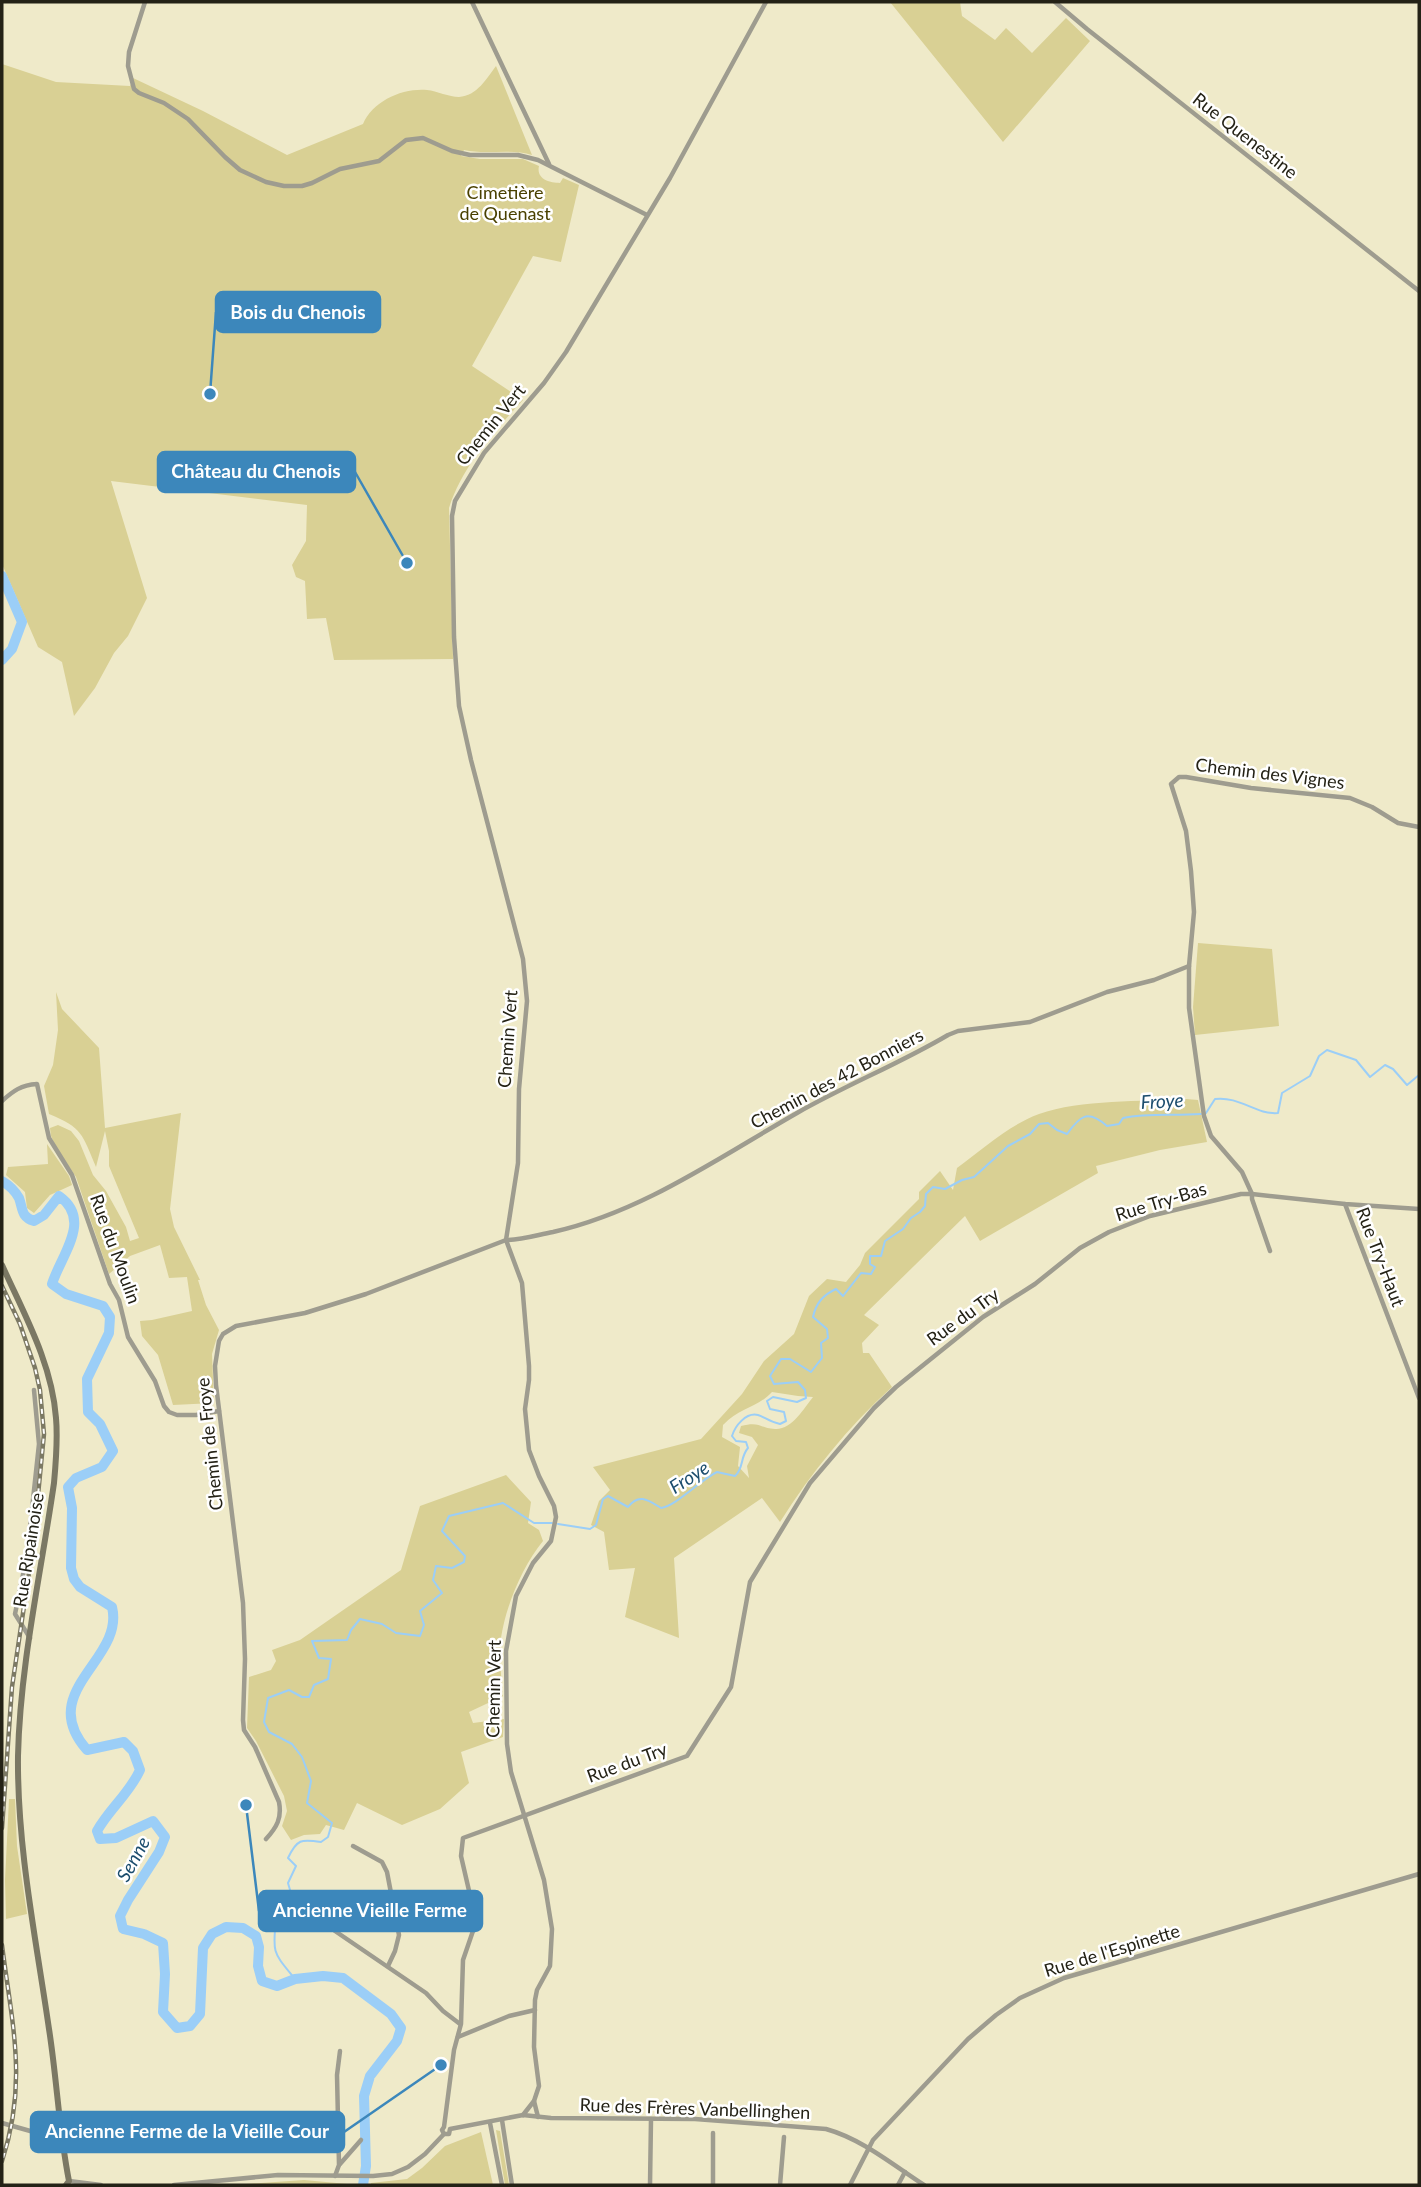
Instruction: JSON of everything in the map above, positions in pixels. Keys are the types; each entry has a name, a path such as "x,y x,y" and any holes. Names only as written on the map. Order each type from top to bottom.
{"street":[{"path":"145,2 129,52 128,66 134,89 164,103 188,119 240,170 266,182 284,186 312,183 340,169 379,162 406,140 415,137 470,155 527,156 647,215"},
{"path":"472,2 549,165"},
{"name":"Chemin Vert","path":"538,2118 534,2101 539,2086 534,2047 535,2010 537,1990 550,1966 552,1929 544,1880 511,1772 506,1744 506,1651 516,1596 533,1563 551,1541 556,1517 554,1506 529,1450 525,1409 529,1366 522,1283 506,1240 519,1163 518,1111 526,1017 526,980 460,706 454,637 452,516 455,501 478,462 495,438 555,369 682,158 766,2"},
{"name":"Rue Quenestine","path":"1055,2 1419,290"},
{"name":"Chemin des Vignes","path":"1189,966 1194,893 1186,831 1171,783 1174,780 1186,777 1251,788 1350,799 1372,807 1398,823 1419,827"},
{"path":"1189,966 1190,1024 1207,1130 1242,1172 1270,1251"},
{"name":"Chemin des 42 Bonniers","path":"506,1240 519,1240 578,1226 639,1202 798,1112 948,1035 958,1031 1030,1022 1107,992 1154,980 1189,966"},
{"name":"Rue du Moulin","path":"2,1101 16,1088 37,1084 49,1138 72,1175 110,1284 119,1300 128,1337 155,1381 164,1406 177,1415 219,1411"},
{"name":"Rue Try-Bas","path":"1014,1297 1080,1248 1109,1233 1161,1213 1230,1197 1252,1194 1419,1209"},
{"name":"Rue Try-Haut","path":"1345,1204 1419,1398"},
{"name":"Chemin de Froye","path":"266,1839 277,1826 280,1810 255,1748 244,1730 244,1642 240,1576 216,1385 216,1353 219,1342 228,1330 236,1326 305,1313 366,1294 506,1240"},
{"name":"Rue Ripainoise","path":"2,1265 39,1347 52,1391 56,1418 54,1483 21,1708 19,1798 34,1938 51,2040 68,2183"},
{"name":"Rue du Try","path":"444,2127 454,2050 461,2024 463,1959 474,1928 473,1908 461,1856 463,1838 687,1756 731,1687 750,1582 810,1483 874,1408 896,1387 983,1317 1014,1297"},
{"path":"30,1638 15,1614 27,1555 39,1444 34,1390"},
{"path":"354,1846 382,1862 387,1872 399,1935 388,1966"},
{"name":"Rue de l'Espinette","path":"850,2185 873,2140 983,2025 1020,1998 1064,1978 1419,1874"},
{"path":"333,1916 335,1931 426,1993 461,2024"},
{"path":"458,2036 509,2016 535,2010"},
{"path":"335,2176 339,2165 337,2075 341,2051"},
{"path":"523,2115 534,2101"},
{"name":"Rue des Frères Vanbellinghen","path":"444,2127 450,2129 490,2123 523,2115 538,2118 714,2120 826,2129 841,2133 924,2185"},
{"path":"650,2185 651,2119"},
{"path":"502,2120 512,2185"},
{"path":"2,2123 62,2140"},
{"path":"490,2123 502,2185"},
{"path":"444,2127 444,2134"},
{"path":"174,2185 278,2175 392,2174 408,2167 425,2154 444,2134 449,2134 450,2129"},
{"path":"713,2133 713,2185"},
{"path":"780,2185 784,2137"},
{"path":"339,2165 361,2140"},
{"path":"898,2185 905,2172"},
{"path":"68,2183 101,2185"}],"green space":[{"path":"890,2 960,2 962,16 995,40 1006,28 1032,53 1066,18 1090,41 1003,142"},
{"name":"Cimetière de Quenast","path":"2,64 56,82 130,86 133,78 287,155 363,124 381,103 398,94 427,90 455,97 465,96 481,86 496,66 532,155 464,150 461,156 523,159 539,166 539,174 548,181 560,183 563,178 579,185 561,262 533,256 472,366 523,400 471,463 449,508 453,659 334,660 326,618 307,619 305,581 296,577 292,565 306,541 307,505 111,481 147,598 128,636 74,716 62,662 38,647 2,564"},
{"path":"1198,943 1272,949 1279,1026 1195,1035 1193,1007"},
{"path":"56,992 62,1009 99,1048 105,1128 181,1113 170,1209 174,1227 200,1280 206,1305 219,1330 212,1354 214,1403 173,1405 158,1355 142,1336 140,1321 192,1311 187,1277 169,1278 160,1245 130,1256 109,1274 76,1177 51,1136 50,1128 58,1125 71,1131 79,1141 93,1175 106,1191 126,1227 130,1241 139,1238 109,1166 105,1131 96,1167 80,1133 49,1114 44,1086 53,1065 58,1030"},
{"path":"1198,1100 1207,1142 1160,1150 1096,1166 1098,1173 980,1241 965,1216 864,1315 879,1325 862,1343 863,1353 869,1353 892,1387 831,1451 780,1522 762,1498 674,1558 679,1638 625,1617 635,1568 609,1570 604,1532 591,1525 599,1501 610,1490 593,1467 701,1439 742,1394 764,1361 794,1334 809,1296 827,1279 846,1282 860,1265 865,1253 919,1199 919,1192 940,1171 953,1190 957,1168 1007,1131 1039,1114 1056,1109 1092,1103","holes":["772,1392 813,1397 797,1418 787,1426 775,1429 756,1424 741,1426 739,1433 752,1437 758,1445 747,1466 749,1478 738,1466 740,1447 722,1437 723,1425"]},
{"path":"47,1144 69,1176 72,1185 50,1195 34,1213 27,1208 25,1192 6,1175 8,1167 48,1164"},
{"path":"506,1475 531,1502 528,1523 539,1530 543,1541 521,1577 505,1619 500,1653 503,1696 469,1712 473,1723 504,1719 503,1737 461,1752 469,1783 440,1809 402,1825 357,1803 344,1830 326,1825 320,1834 304,1835 291,1840 282,1826 287,1811 284,1796 247,1728 249,1677 271,1670 276,1661 272,1650 300,1640 401,1570 420,1506"},
{"path":"9,1799 15,1799 17,1846 27,1914 6,1919 5,1880"},
{"path":"496,2130 500,2131 509,2185 505,2185"},
{"path":"481,2132 493,2185 371,2185 407,2179 445,2146"},
{"path":"304,2180 358,2185 232,2185"}],"waterway":[{"name":"Senne","path":"2,576 22,622 12,649 2,660"},
{"name":"Froye","path":"1206,1113 1215,1099 1232,1100 1262,1111 1278,1113 1282,1093 1310,1076 1319,1056 1327,1050 1356,1060 1370,1077 1385,1065 1393,1069 1407,1085 1419,1075"},
{"name":"Froye","path":"558,1524 590,1529 596,1525 603,1499 608,1496 628,1507 640,1499 648,1500 661,1508 674,1503 717,1472 735,1476 748,1448 746,1442 736,1441 732,1436 738,1424 754,1415 780,1424 786,1421 784,1412 770,1409 767,1401 773,1397 797,1402 806,1398 805,1390 798,1382 774,1384 770,1376 781,1359 790,1359 811,1372 822,1358 821,1343 828,1338 827,1329 813,1317 818,1304 836,1289 843,1296 861,1273 871,1274 875,1267 870,1264 870,1256 881,1256 885,1241 903,1229 911,1218 920,1212 925,1206 926,1194 933,1187 945,1189 974,1177 1008,1146 1030,1134 1039,1124 1048,1123 1067,1134 1080,1119 1089,1116 1107,1126 1119,1124 1123,1118 1132,1116 1201,1114"},
{"name":"Senne","path":"2,1181 17,1195 25,1215 34,1221 44,1215 59,1196 69,1205 74,1216 72,1238 52,1284 66,1294 103,1306 110,1317 109,1333 87,1379 88,1412 100,1424 113,1451 102,1467 76,1478 68,1487 72,1508 71,1568 74,1579 80,1587 112,1607 113,1626 106,1643 75,1693 71,1710 74,1729 87,1750 124,1742 133,1751 140,1770 97,1831 100,1839 116,1838 153,1821 165,1837 159,1852 120,1916 123,1929 144,1934 163,1943 163,2012 177,2028 190,2026 200,2014 203,1948 212,1934 226,1927 243,1928 256,1936 262,1981 277,1986 295,1979 323,1976 343,1978 391,2014 401,2028 397,2041 370,2076 364,2096 366,2166 363,2185"},
{"name":"Froye","path":"295,1979 279,1958 274,1940 276,1920 297,1914 288,1883 296,1866 288,1858 300,1842 321,1842 328,1837 332,1823 307,1803 311,1781 302,1757 292,1744 269,1732 264,1722 268,1698 289,1690 302,1697 309,1697 314,1685 328,1679 331,1659 319,1658 312,1641 347,1640 360,1619 382,1624 396,1633 420,1636 424,1625 420,1611 442,1593 433,1580 436,1566 452,1568 464,1562 465,1556 442,1531 449,1516 503,1503 534,1523 552,1523"}],"railway":[{"path":"2,1286 20,1324 35,1368 44,1434 33,1546 12,1687 2,1828"},
{"path":"2,1945 13,2028 16,2079 10,2132 2,2161"}],"place":[{"name":"Bois du Chenois","path":"210,394"},
{"name":"Château du Chenois","path":"407,563"},
{"name":"Ancienne Vieille Ferme","path":"246,1805"},
{"name":"Ancienne Ferme de la Vieille Cour","path":"441,2065"}]}
